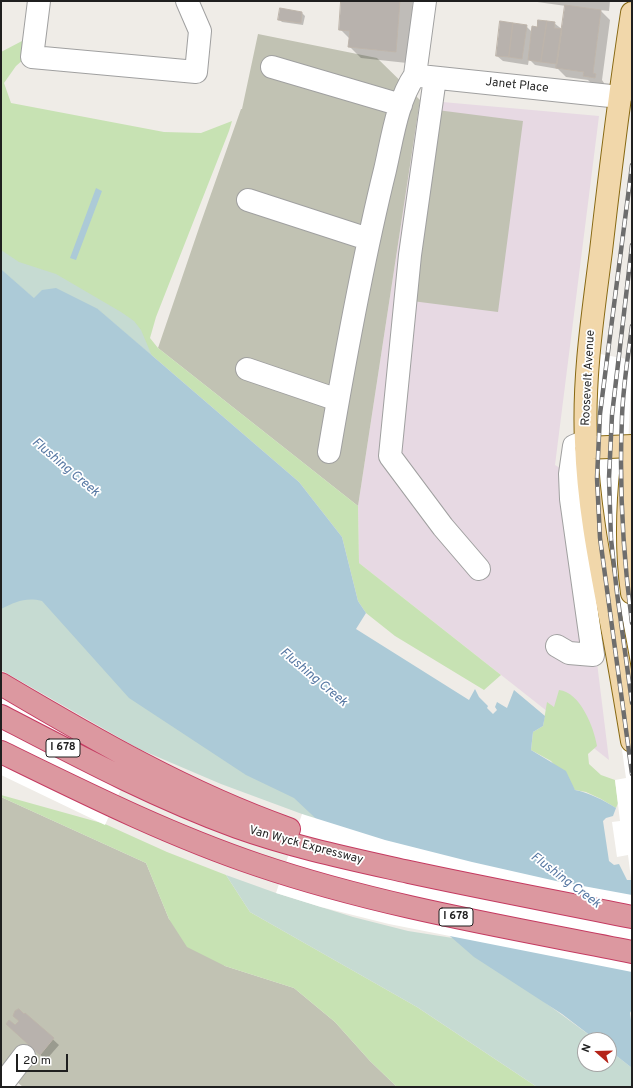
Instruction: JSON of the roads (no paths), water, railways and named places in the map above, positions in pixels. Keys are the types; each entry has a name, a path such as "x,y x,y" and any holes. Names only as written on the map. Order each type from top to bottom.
{"highway":[{"path":"1,684 75,728 130,770"},
{"name":"I 678","path":"1,716 130,770"},
{"name":"I 678","path":"1,752 113,806 167,830 222,852 283,873 358,894 460,918 632,952"},
{"path":"1,757 59,780"},
{"name":"Van Wyck Expressway","path":"130,770 194,790 255,816 294,838 339,856 423,875 632,917"}],"main road":[{"name":"Roosevelt Avenue","path":"632,13 590,337 585,410 586,444 592,518 632,741"},
{"path":"586,444 632,446"},
{"path":"632,464 627,533 628,565 632,593"}],"street":[{"path":"39,1 32,57 196,72 200,31 187,1"},
{"path":"425,1 425,77 410,256 390,456 443,527 479,568"},
{"path":"272,67 401,105"},
{"path":"329,452 368,239 401,105 409,84 425,77"},
{"name":"Janet Place","path":"425,77 620,97"},
{"path":"248,200 368,239"},
{"path":"247,369 338,400"},
{"path":"557,646 569,653 593,655 571,499 570,474 574,446 586,444"},
{"path":"1,1086 24,1056"}],"water":[{"path":"96,188 102,191 76,260 70,258"},
{"name":"Flushing Creek","path":"1,269 34,298 42,290 56,288 98,309 299,482 342,537 358,601 366,613 356,629 469,700 475,689 479,697 488,706 487,708 493,714 497,710 495,707 497,702 507,708 514,690 545,716 543,726 533,732 531,750 566,771 575,790 596,797 616,808 613,816 606,818 603,821 609,861 614,865 619,864 627,880 632,880 632,1009 630,1013 632,1027 632,1068 617,1056 617,1032 586,1032 562,1014 474,957 327,829 294,798 246,775 129,698 42,601 26,600 16,602 1,609"}],"railway":[{"path":"632,165 600,414 597,478 600,538 632,774"},
{"path":"632,245 612,415 609,478 611,539 632,703"},
{"path":"632,326 623,394 621,443 621,495 624,546 632,623"}]}
